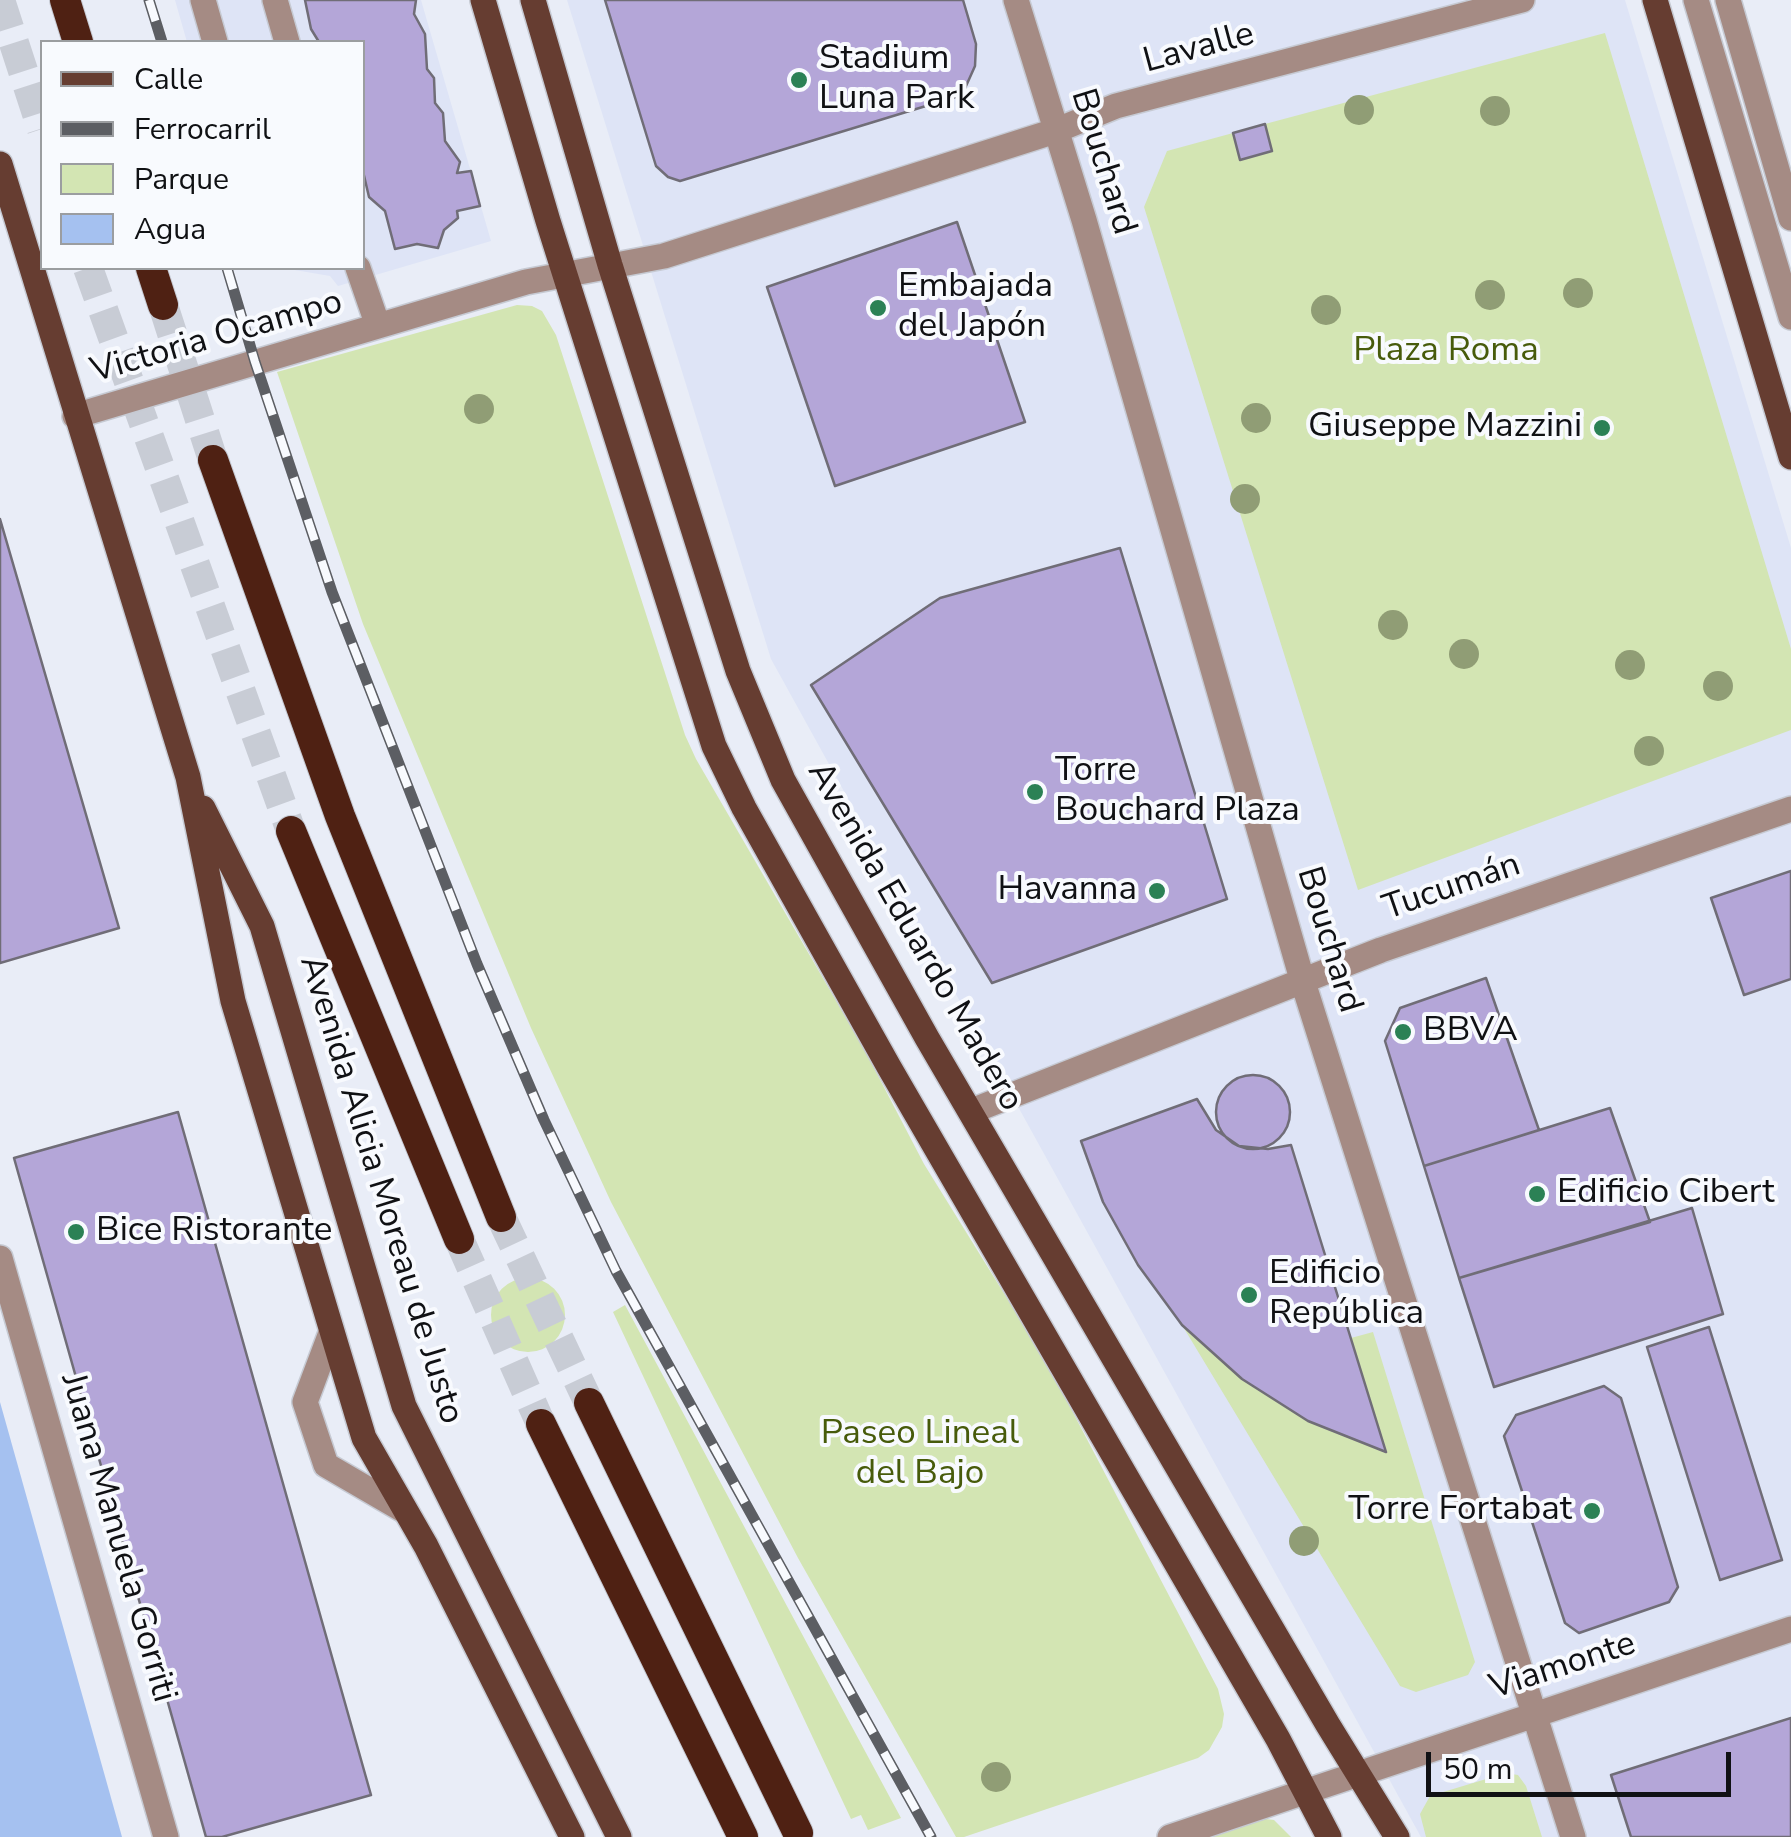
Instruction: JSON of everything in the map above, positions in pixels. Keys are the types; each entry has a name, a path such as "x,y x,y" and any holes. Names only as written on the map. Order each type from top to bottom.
{"highway":[{"path":"64,0 77,40"},
{"path":"152,270 163,305"},
{"path":"213,460 340,816 500,1217"},
{"path":"291,830 459,1240"},
{"path":"590,1403 798,1833"},
{"path":"542,1424 743,1837"}],"main road":[{"path":"482,0 714,746 754,826 889,1066 1056,1350 1329,1837"},
{"name":"Avenida Eduardo Madero","path":"533,0 610,266 738,671 758,723 815,840 1397,1837"},
{"path":"1654,0 1791,457"},
{"name":"Avenida Alicia Moreau de Justo","path":"0,164 188,777 233,1001 364,1438 406,1511 572,1837"},
{"name":"Avenida Alicia Moreau de Justo","path":"188,777 262,926 404,1406 619,1837"}],"street":[{"path":"203,0 214,40"},
{"path":"275,0 287,40"},
{"name":"Bouchard","path":"1016,0 1084,220 1302,980 1574,1837"},
{"name":"Lavalle","path":"610,266 664,256 1055,131 1116,106 1522,0"},
{"path":"1696,0 1791,317"},
{"path":"1728,0 1791,218"},
{"name":"Victoria Ocampo","path":"75,416 526,282 610,266"},
{"path":"359,270 378,326"},
{"name":"Tucumán","path":"972,1111 1302,980 1791,808"},
{"name":"Juana Manuela Gorriti","path":"0,1258 166,1837"},
{"path":"332,1333 305,1402 326,1465 406,1511"},
{"name":"Viamonte","path":"1170,1837 1791,1630"}],"shaded area":[{"path":"175,0 421,0 491,241 338,286 330,276 295,270 365,270 365,40 186,40"},
{"path":"567,0 1625,0 1791,548 1791,1837 1421,1837 771,659"}],"green space":[{"name":"Plaza Roma","path":"1605,33 1791,649 1791,730 1358,890 1144,207 1167,151 1233,133 1241,159 1272,151 1265,124"},
{"name":"Paseo Lineal del Bajo","path":"517,305 542,311 556,335 696,759 864,1049 924,1164 1047,1363 1218,1689 1224,1714 1222,1727 1209,1750 1198,1758 956,1837 798,1558 611,1202 531,1028 363,624 277,372"},
{"path":"528,1278 555,1288 565,1315 555,1342 528,1352 501,1342 491,1315 501,1288"},
{"path":"625,1305 901,1818 868,1830 861,1815 851,1819 613,1312"},
{"path":"1182,1325 1242,1379 1385,1451 1351,1338 1373,1332 1475,1662 1468,1675 1416,1692 1400,1686"},
{"path":"1506,1773 1518,1775 1526,1786 1542,1837 1426,1837 1420,1814 1430,1796"},
{"path":"1258,1818 1274,1820 1291,1837 1201,1837"}],"water":[{"path":"0,1402 122,1837 0,1837"}],"building":[{"path":"305,0 416,0 414,14 425,34 427,69 434,78 435,103 443,113 445,141 460,162 457,173 471,171 480,206 457,211 458,218 444,230 438,248 417,244 395,249 385,211 369,197 365,180 365,40 318,40 311,29"},
{"name":"Stadium Luna Park","path":"605,0 963,0 976,44 975,66 962,95 680,181 656,166"},
{"path":"1265,124 1272,151 1240,160 1233,133"},
{"path":"957,222 1025,422 835,486 767,287"},
{"path":"0,519 119,928 0,963"},
{"name":"Torre Bouchard Plaza","path":"1120,548 1227,899 992,983 811,685 940,598"},
{"path":"1791,871 1791,979 1744,995 1711,898"},
{"path":"1486,978 1539,1130 1424,1166 1385,1041 1400,1008"},
{"path":"1253,1075 1279,1086 1290,1112 1279,1138 1253,1149 1227,1138 1216,1112 1227,1086"},
{"name":"Edificio República","path":"1197,1099 1216,1130 1239,1146 1268,1149 1291,1145 1386,1452 1308,1421 1242,1379 1182,1325 1138,1265 1103,1202 1081,1141"},
{"name":"Edificio Cibert","path":"1610,1108 1650,1222 1459,1278 1424,1166"},
{"path":"178,1112 371,1795 222,1837 206,1837 14,1158"},
{"path":"1692,1208 1723,1314 1494,1387 1459,1278"},
{"path":"1709,1327 1782,1560 1720,1580 1647,1347"},
{"name":"Torre Fortabat","path":"1604,1386 1621,1398 1678,1587 1669,1602 1579,1633 1565,1623 1504,1436 1516,1415"},
{"path":"1791,1718 1791,1837 1631,1837 1611,1775"}],"tunnel":[{"path":"0,0 40,123"},
{"path":"89,270 291,831"},
{"path":"163,305 213,460"},
{"path":"501,1217 589,1403"},
{"path":"459,1239 541,1424"}],"railway":[{"path":"149,0 161,40"},
{"path":"228,270 332,592 477,964 544,1120 616,1271 931,1837"}],"place":[{"name":"Stadium Luna Park","path":"799,80"},
{"name":"Embajada del Japón","path":"878,308"},
{"name":"Giuseppe Mazzini","path":"1602,428"},
{"name":"Torre Bouchard Plaza","path":"1035,792"},
{"name":"Havanna","path":"1157,891"},
{"name":"BBVA","path":"1403,1032"},
{"name":"Edificio Cibert","path":"1537,1194"},
{"name":"Bice Ristorante","path":"76,1232"},
{"name":"Edificio República","path":"1249,1295"},
{"name":"Torre Fortabat","path":"1592,1511"}]}
